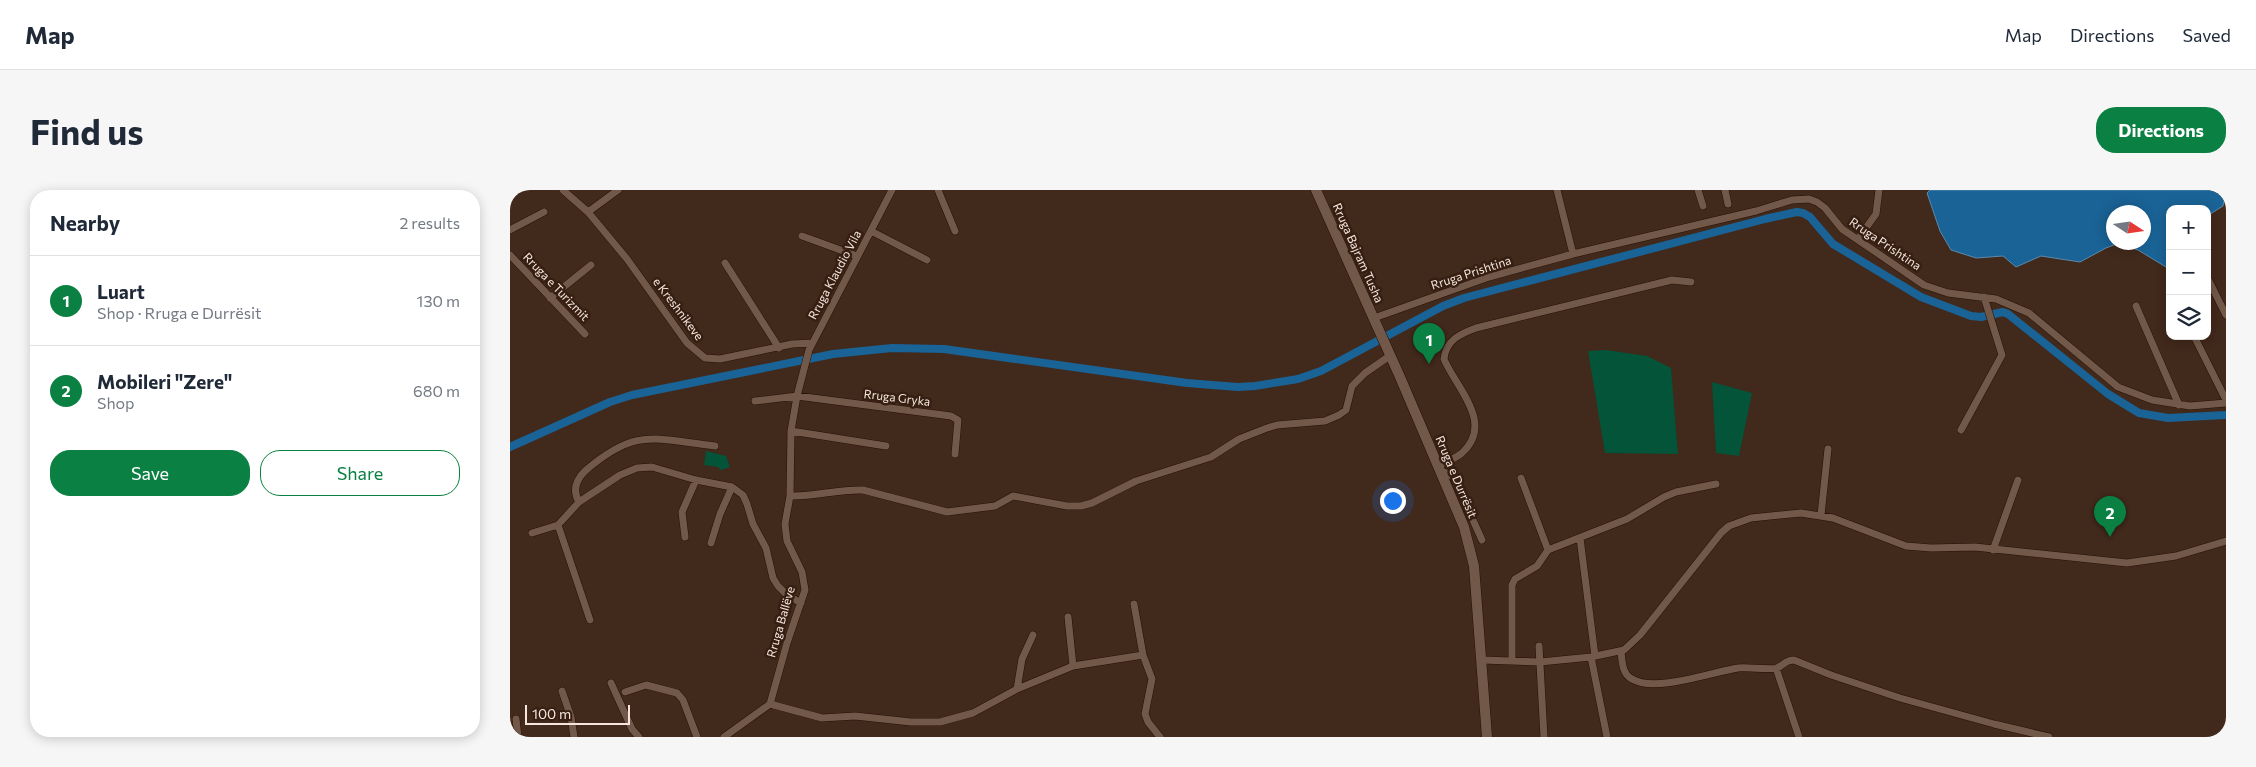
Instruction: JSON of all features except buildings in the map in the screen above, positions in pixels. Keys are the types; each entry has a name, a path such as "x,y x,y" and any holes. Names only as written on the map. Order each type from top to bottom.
{"main road":[{"name":"Rruga Bajram Tusha","path":"1316,190 1376,322"},
{"name":"Rruga e Durrësit","path":"1376,322 1453,497 1470,547 1474,566 1488,737"}],"street":[{"name":"e Kreshnikeve","path":"563,190 588,212 627,259 687,343 705,358 720,359 792,344 810,347"},
{"path":"588,212 618,190"},
{"name":"Rruga Klaudio Vila","path":"804,373 810,347 892,190"},
{"path":"938,190 955,232"},
{"path":"1557,190 1573,254"},
{"path":"1698,190 1703,206"},
{"path":"1725,190 1728,204"},
{"path":"1858,239 1876,214 1878,190"},
{"name":"Rruga Prishtina","path":"1376,322 1489,277 1573,254 1801,199 1817,202 1842,229 1924,285 1936,290 2006,302 2029,313 2118,387 2152,400 2179,405 2190,406 2226,402"},
{"path":"510,230 544,212"},
{"path":"871,231 927,260"},
{"path":"802,236 857,256"},
{"name":"Rruga e Turizmit","path":"510,255 585,334"},
{"path":"725,263 779,348"},
{"path":"550,298 592,265"},
{"path":"1482,540 1454,478 1440,469 1462,453 1471,442 1475,430 1475,416 1444,359 1445,351 1452,340 1476,328 1672,280 1691,282"},
{"path":"2211,285 2226,314"},
{"path":"1961,430 2002,355 1984,297"},
{"path":"2136,306 2179,405"},
{"path":"2196,340 2226,402"},
{"path":"790,496 849,489 863,490 948,512 995,506 1013,496 1067,506 1081,506 1092,503 1136,480 1211,457 1239,440 1267,428 1277,425 1326,421 1339,415 1346,410 1352,386 1365,373 1390,354"},
{"name":"Rruga Ballëve","path":"770,704 787,643 805,590 802,572 787,541 786,534 790,496 791,431 797,396 804,373"},
{"path":"755,401 797,396"},
{"name":"Rruga Gryka","path":"797,396 955,417 958,424 955,454"},
{"path":"791,431 886,446"},
{"path":"579,502 575,490 582,474 618,446 636,440 654,438 715,446"},
{"path":"1821,515 1828,449"},
{"path":"532,533 558,525 579,502 620,475 636,468 652,467 696,480 732,487 744,496 753,524 766,548 773,578 787,595 801,603"},
{"path":"1521,478 1548,550"},
{"path":"685,538 682,512 696,480"},
{"path":"1993,550 2018,480"},
{"path":"1512,661 1512,585 1515,579 1537,566 1548,550 1627,519 1676,492 1716,484"},
{"path":"712,543 720,514 732,487"},
{"path":"1482,660 1540,662 1593,657 1627,648 1640,635 1709,546 1729,526 1751,518 1801,513 1821,515 1906,546 1931,548 1975,547 2127,563 2168,558 2226,541"},
{"path":"558,525 590,620"},
{"path":"1580,538 1593,657 1607,737"},
{"path":"1134,604 1143,656 1152,679 1145,714 1148,722 1160,737"},
{"path":"1068,617 1073,666"},
{"path":"1017,689 1022,659 1033,635"},
{"path":"1539,646 1544,737"},
{"path":"1621,651 1626,674 1642,683 1660,684 1742,668 1776,668 1788,660 1802,662 1831,675 1900,698 2049,737"},
{"path":"724,737 770,704 822,718 854,716 912,722 940,722 973,713 1017,689 1073,666 1143,656"},
{"path":"1776,668 1799,737"},
{"path":"611,683 632,729 639,737"},
{"path":"625,692 648,685 677,693 683,700 697,737"},
{"path":"562,691 571,717 574,737"},
{"path":"516,719 518,737"}],"green space":[{"path":"1606,350 1647,356 1671,368 1678,454 1605,453 1588,351"},
{"path":"1712,382 1752,393 1739,456 1716,453"},
{"path":"706,451 726,456 730,467 721,470 718,467 704,465"}],"water":[{"path":"1930,190 2226,190 2223,206 2211,214 2211,205 2166,205 2166,267 2138,250 2151,250 2151,205 2106,205 2106,248 2080,262 2041,256 2016,267 2003,256 1976,258 1951,250 1940,231 1927,193"}],"waterway":[{"path":"510,447 610,402 632,395 833,354 892,348 944,349 1187,383 1238,387 1298,379 1321,371 1443,306 1464,298 1797,212 1810,217 1833,244 1921,297 1971,316 1981,317 2003,312 2008,314 2108,394 2139,413 2168,418 2226,415"}],"place":[{"name":"Luart","path":"1429,364"},
{"name":"Mobileri \"Zere\"","path":"2110,537"}]}
